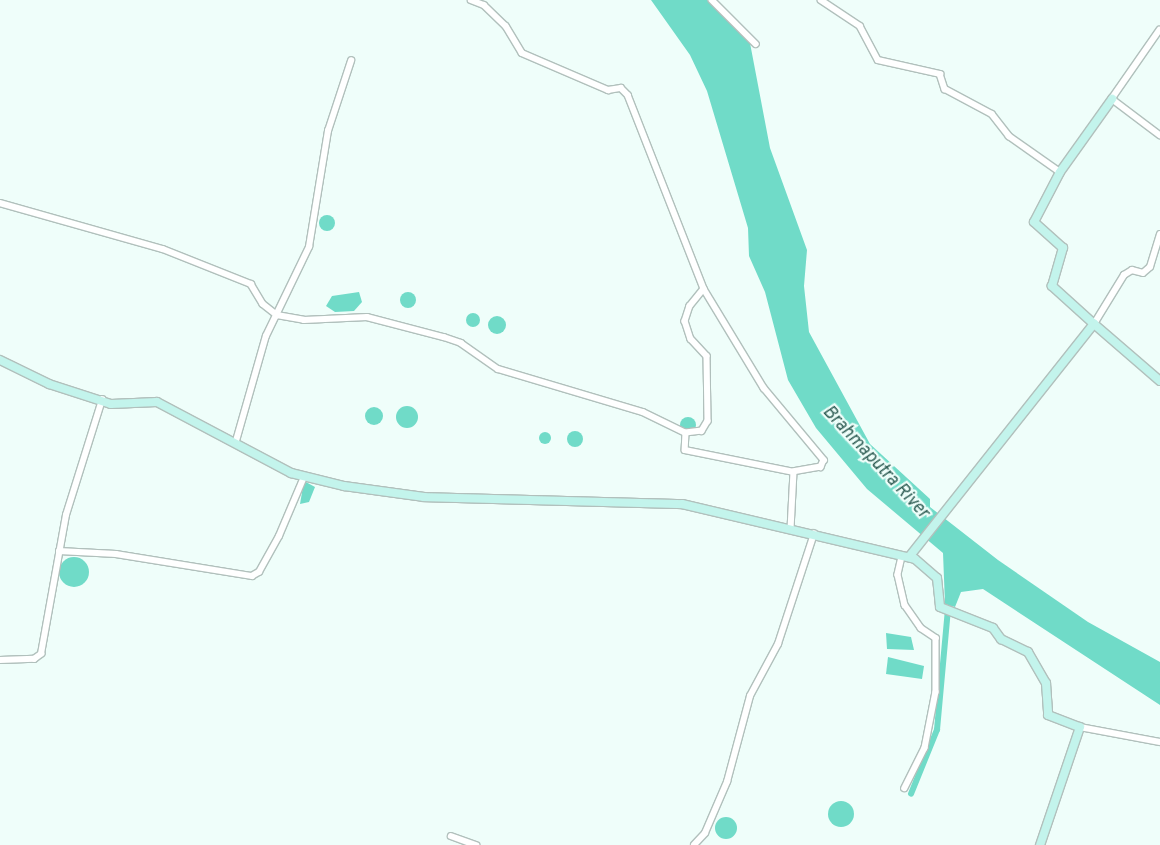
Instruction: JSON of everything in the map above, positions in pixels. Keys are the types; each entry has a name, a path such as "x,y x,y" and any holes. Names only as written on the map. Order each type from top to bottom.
{"street":[{"path":"471,0 484,5 506,26 522,53 608,90 624,89 704,289 764,388 824,460 821,467 794,472 688,453 686,433"},
{"path":"712,0 756,44"},
{"path":"820,0 860,26 878,60 940,74 946,89 992,114 1009,136 1060,172"},
{"path":"1160,30 1060,172 1034,222 1063,248 1052,286 1160,381"},
{"path":"236,442 256,363 309,247 328,131 351,61"},
{"path":"1112,99 1160,135"},
{"path":"0,203 163,249 251,284 263,304 277,315 304,320 367,317 444,337 461,343 498,370 643,412 686,433 702,431 708,421 707,356 691,339 685,321 690,306 704,289"},
{"path":"905,788 926,748 936,692 936,638 921,628 905,605 898,576 905,557 921,541 1094,324 1124,275 1132,270 1143,273 1150,267 1160,234"},
{"path":"0,360 49,384 117,406 157,402 304,476 379,493 424,497 682,504 905,557 937,578 942,608 993,628 1001,639 1028,652 1046,683 1048,716 1080,726 1160,742"},
{"path":"0,660 34,658 41,654 59,550 102,400"},
{"path":"791,530 794,472"},
{"path":"59,550 116,554 252,576 259,572 279,536 304,476"},
{"path":"694,845 705,833 727,782 750,696 778,644 814,534"},
{"path":"1040,845 1080,726"},
{"path":"451,836 476,845"}],"water":[{"name":"Brahmaputra River","path":"651,0 707,0 750,43 770,148 807,250 804,286 809,332 870,444 930,499 930,507 998,560 1088,622 1160,662 1160,705 983,589 961,592 955,607 945,604 943,553 867,489 816,428 788,380 765,292 749,256 748,228 707,91 690,55"},
{"path":"324,215 330,215 335,220 333,229 324,231 319,226 319,220"},
{"path":"359,292 362,302 354,311 335,312 326,306 332,296"},
{"path":"408,292 414,294 416,300 414,306 408,308 402,306 400,300 402,294"},
{"path":"473,313 478,315 480,320 478,325 473,327 468,325 466,320 468,315"},
{"path":"497,316 503,319 506,325 503,331 497,334 491,331 488,325 491,319"},
{"path":"407,406 415,409 418,417 415,425 407,428 399,425 396,417 399,409"},
{"path":"374,407 380,410 383,416 380,422 374,425 368,422 365,416 368,410"},
{"path":"688,417 694,419 696,425 694,431 688,433 682,431 680,425 682,419"},
{"path":"575,431 583,439 575,447 567,439"},
{"path":"545,432 551,438 545,444 539,438"},
{"path":"304,481 315,487 309,502 300,504"},
{"path":"74,557 80,558 88,566 88,578 80,586 74,587 68,586 60,578 59,572 60,566 68,558"},
{"path":"886,633 911,637 914,650 887,649"},
{"path":"888,657 924,666 922,679 886,674"},
{"path":"841,801 851,804 854,814 851,824 841,827 831,824 828,814 831,804"},
{"path":"726,817 734,820 737,828 734,836 726,839 718,836 715,828 718,820"}],"waterway":[{"path":"911,794 937,730 949,599"}]}
